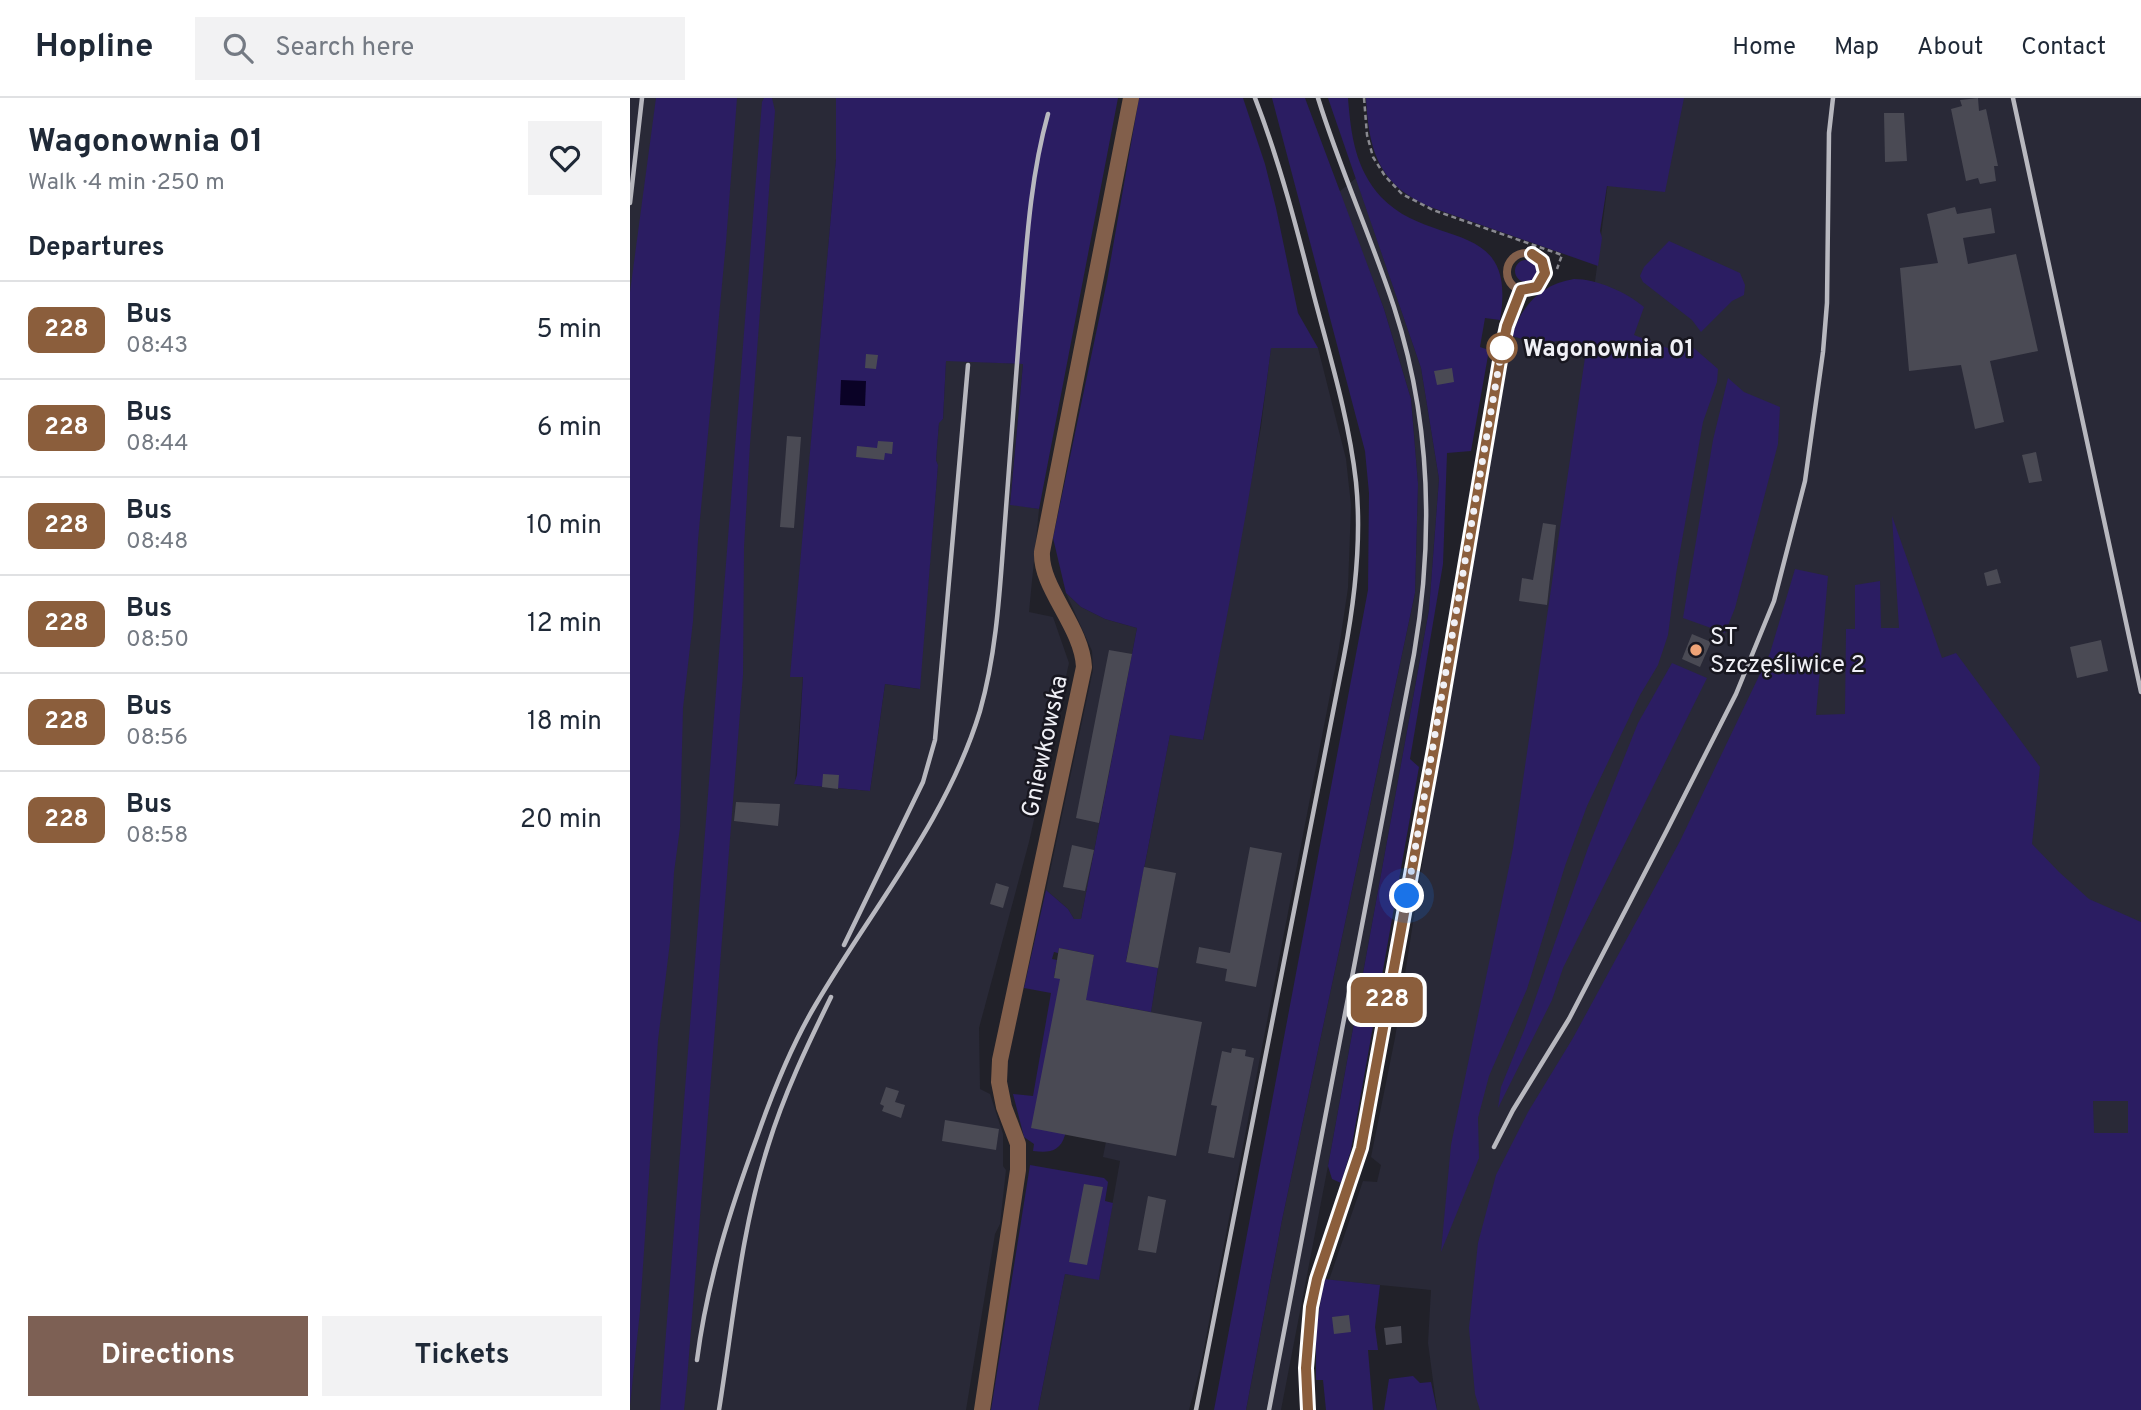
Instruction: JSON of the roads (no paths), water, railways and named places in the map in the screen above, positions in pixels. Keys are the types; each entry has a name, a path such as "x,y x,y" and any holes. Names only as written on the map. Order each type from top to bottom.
{"street":[{"name":"Gniewkowska","path":"982,1410 1017,1170 1018,1144 1004,1107 999,1082 1000,1060 1084,667 1072,626 1043,570 1042,552 1130,98"}],"lane":[{"path":"1520,253 1532,254 1542,261 1545,267 1544,279 1532,290 1521,290 1508,278 1508,266 1520,253"},
{"path":"1308,1410 1306,1368 1311,1307 1317,1279 1361,1148 1435,744 1502,349 1507,326 1521,290"}],"railway":[{"path":"630,203 642,98"},
{"path":"1196,1410 1344,656 1358,548 1356,482 1344,412 1288,196 1255,98"},
{"path":"1269,1410 1414,654 1425,566 1425,479 1416,393 1394,307 1318,98"},
{"path":"1494,1147 1513,1110 1569,1019 1666,832 1736,694 1774,601 1805,481 1823,352 1827,303 1829,133 1833,98"},
{"path":"2013,98 2141,692"},
{"path":"697,1360 707,1303 729,1219 783,1069 816,1004 928,826 966,751 980,711 993,651 998,610 1029,218 1036,166 1048,114"},
{"path":"844,945 923,782 935,740 968,365"},
{"path":"719,1410 744,1244 759,1178 789,1089 831,997"}],"place":[{"name":"Wagonownia 01","path":"1502,348"},
{"name":"ST Szczęśliwice 2","path":"1696,650"}]}
